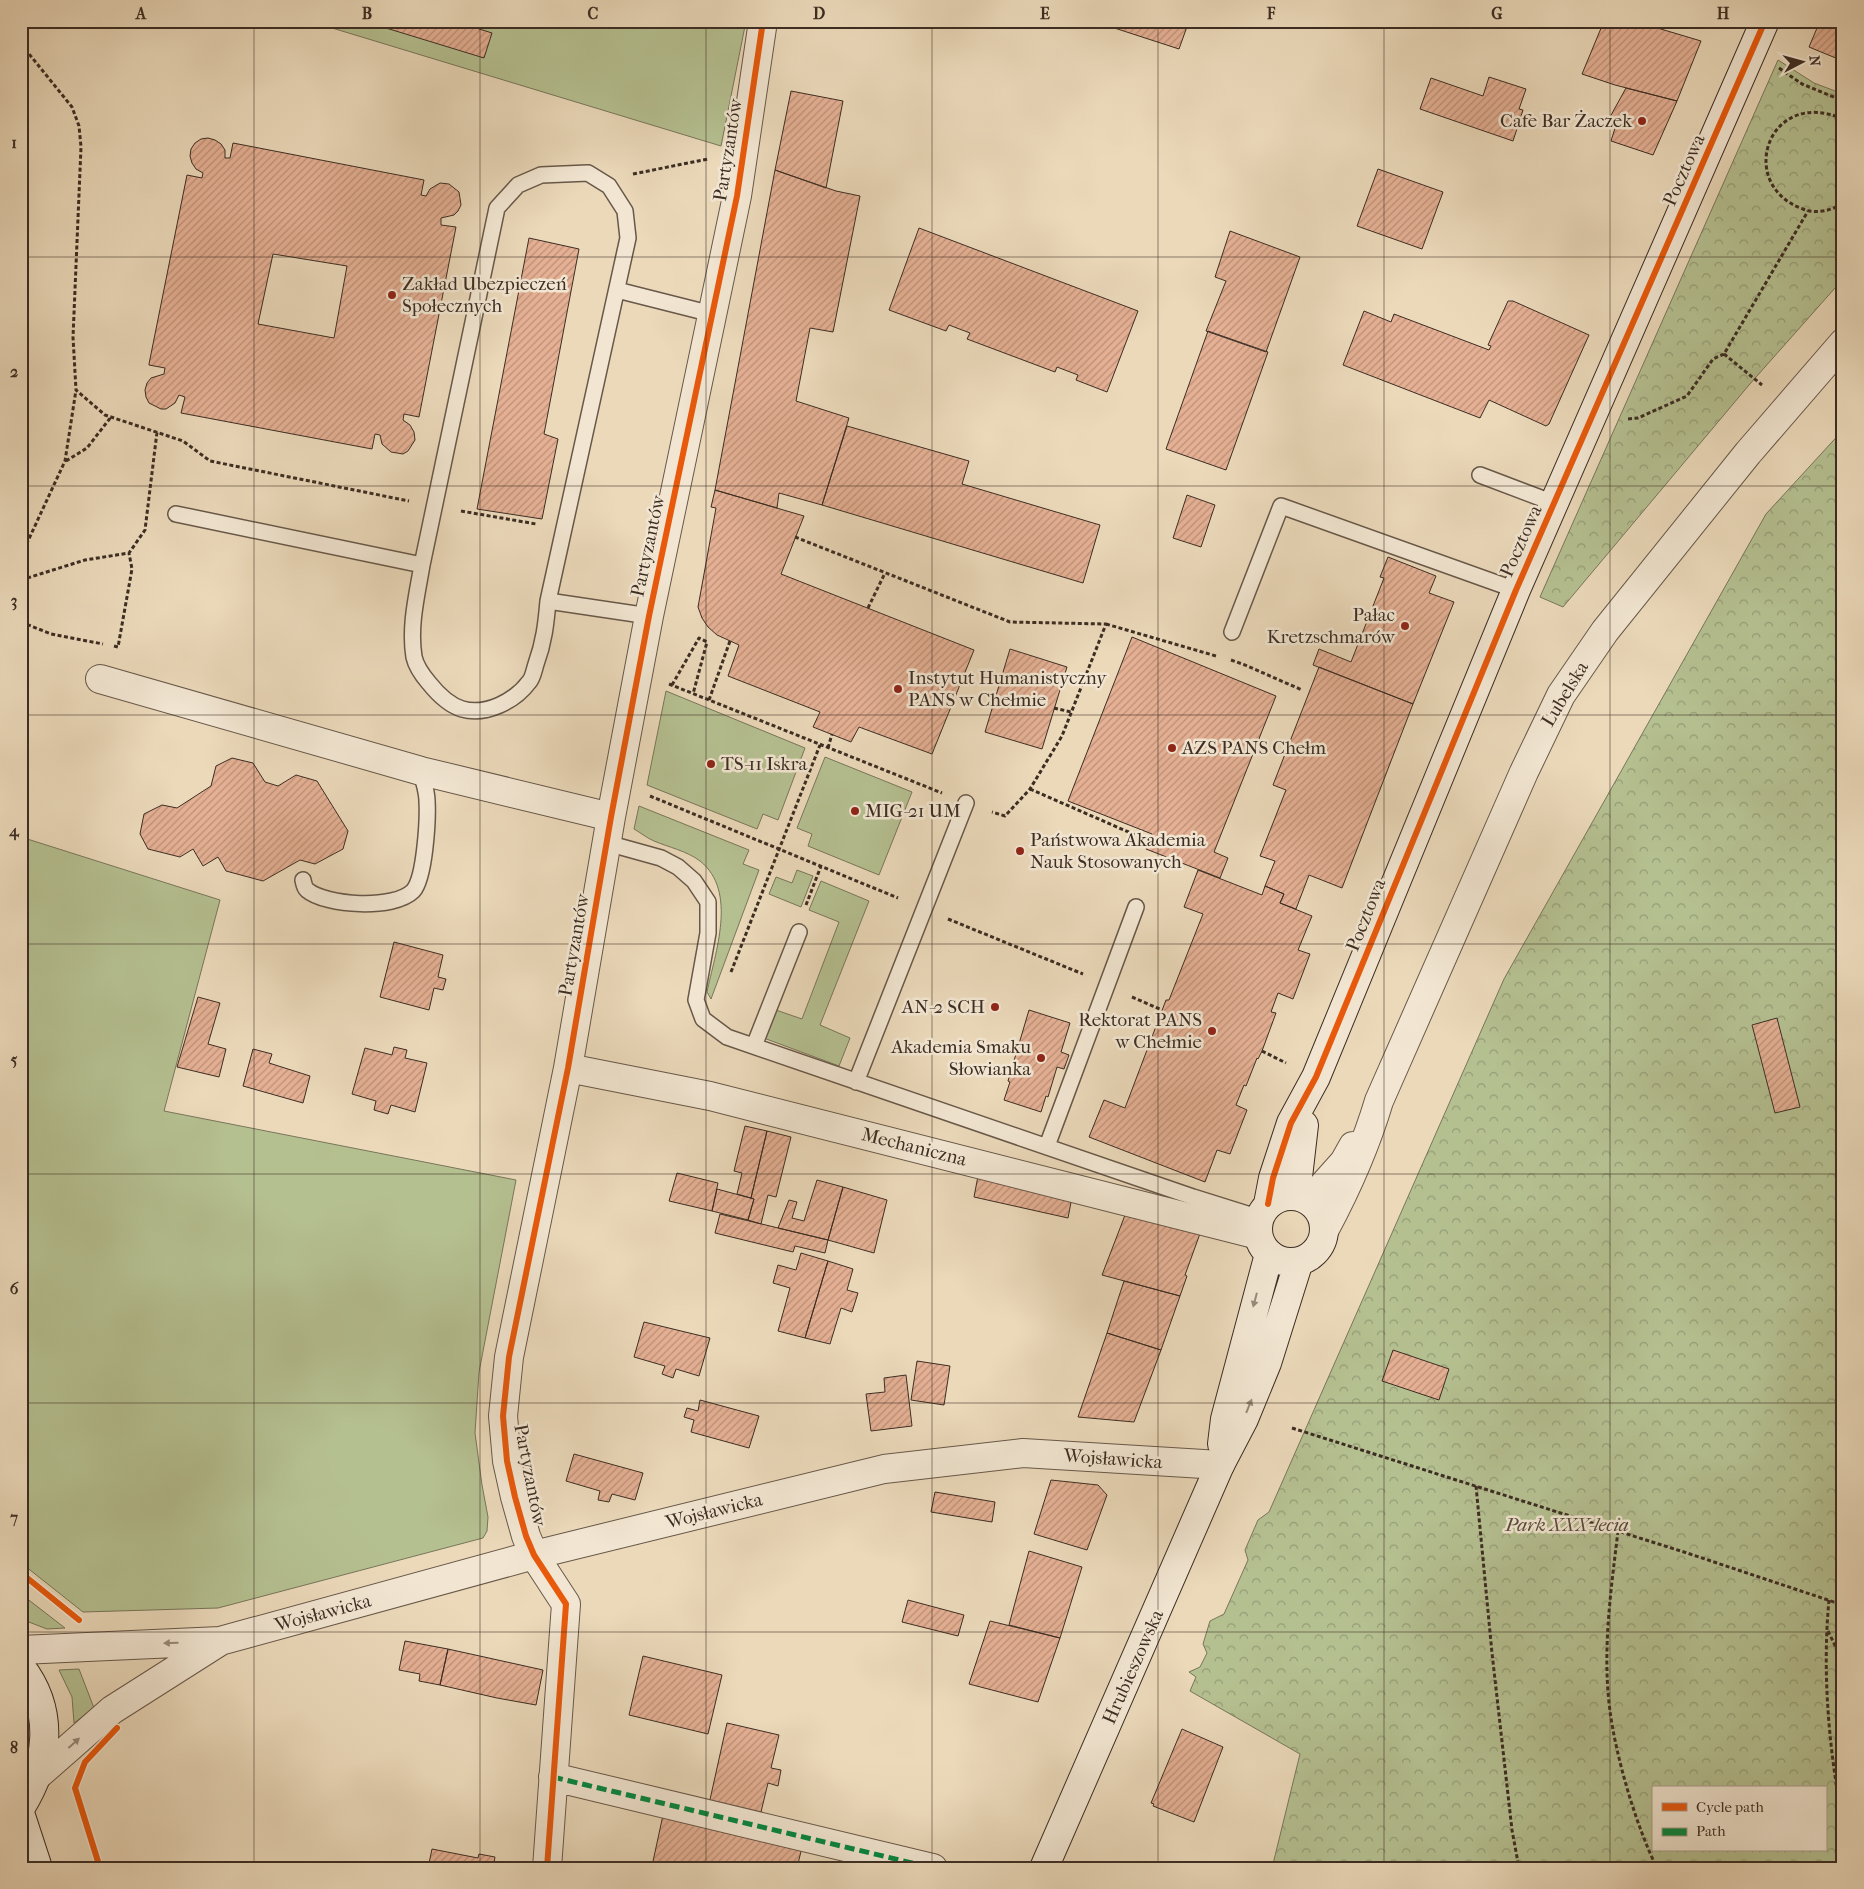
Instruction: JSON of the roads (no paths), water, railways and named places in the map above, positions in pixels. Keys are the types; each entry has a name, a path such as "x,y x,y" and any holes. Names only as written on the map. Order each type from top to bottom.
{"street":[{"name":"Partyzantów","path":"547,1868 566,1604 534,1556 515,1497 508,1461 503,1416 509,1357 568,1068 609,830 649,616 737,196 763,21"},
{"name":"Pocztowa","path":"1305,1072 1765,21"},
{"name":"Lubelska","path":"1379,1101 1524,772 1561,695 1605,632 1742,461 1843,343"},
{"path":"100,678 421,771 609,830"},
{"name":"Mechaniczna","path":"568,1068 710,1096 1264,1228"},
{"path":"1304,1198 1298,1178 1305,1072"},
{"path":"1220,1465 1225,1419 1273,1178 1292,1123 1305,1072"},
{"path":"1304,1198 1344,1162 1379,1101"},
{"path":"1325,1229 1323,1218 1318,1208 1304,1198 1288,1195 1277,1198 1264,1228 1277,1259 1288,1262 1299,1261 1309,1257 1317,1250 1323,1240 1325,1229 1348,1187 1365,1147 1379,1101"},
{"path":"1220,1465 1244,1419 1267,1362 1299,1261"},
{"name":"Wojsławicka","path":"21,1650 220,1641 534,1556 884,1469 1023,1453 1220,1465"},
{"name":"Hrubieszowska","path":"1044,1868 1168,1588 1220,1465"},
{"name":"Wojsławicka","path":"38,1775 112,1710 220,1641"},
{"path":"21,1667 34,1687 43,1712 44,1745 38,1775 21,1807"},
{"path":"553,1777 933,1868"},
{"path":"21,1816 38,1868"}],"lane":[{"path":"588,173 609,186 625,211 628,238 616,290 548,601 544,640 531,681 516,697 499,705 480,710 462,709 448,702 422,675 414,658 412,635 422,565 497,208 518,185 541,175 588,173"},
{"path":"616,290 712,314"},
{"path":"1480,475 1554,503"},
{"path":"1232,632 1281,506 1516,590"},
{"path":"176,514 422,565"},
{"path":"548,601 649,616"},
{"path":"302,880 305,889 313,894 337,900 370,904 386,903 402,898 413,890 419,878 427,822 427,799 421,771"},
{"path":"856,1082 966,803"},
{"path":"609,830 678,867 694,881 708,902 708,933 701,963 696,1000 703,1019 727,1037 1193,1197 1264,1228"},
{"path":"1047,1146 1136,908"},
{"path":"754,1046 799,932"}],"place":[{"name":"Cafe Bar Żaczek","path":"1642,121"},
{"name":"Zakład Ubezpieczeń Społecznych","path":"392,295"},
{"name":"Pałac Kretzschmarów","path":"1405,626"},
{"name":"Instytut Humanistyczny PANS w Chełmie","path":"898,689"},
{"name":"AZS PANS Chełm","path":"1172,748"},
{"name":"TS-11 Iskra","path":"711,764"},
{"name":"MIG-21 UM","path":"855,811"},
{"name":"Państwowa Akademia Nauk Stosowanych","path":"1020,851"},
{"name":"AN-2 SCH","path":"995,1007"},
{"name":"Rektorat PANS w Chełmie","path":"1212,1031"},
{"name":"Akademia Smaku Słowianka","path":"1041,1058"}],"park label":[{"name":"Park XXX-lecia","path":"1567,1525"}]}
